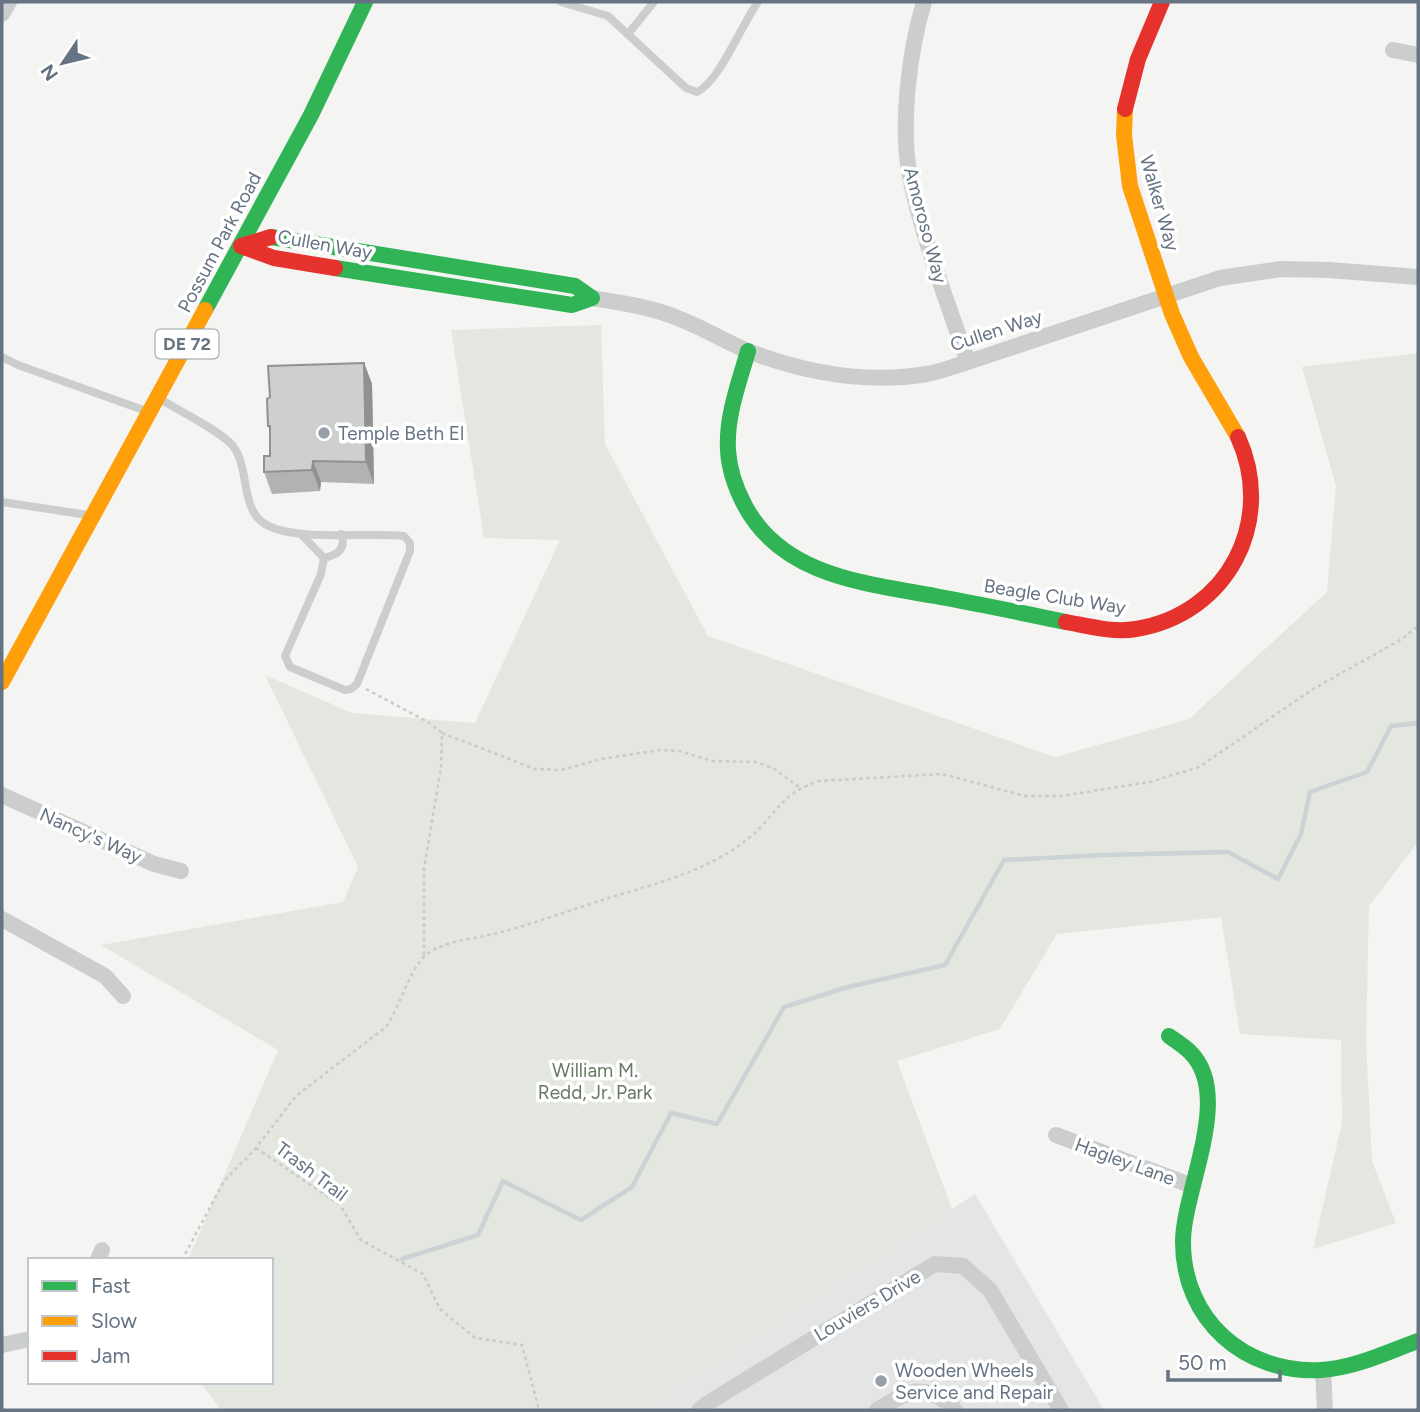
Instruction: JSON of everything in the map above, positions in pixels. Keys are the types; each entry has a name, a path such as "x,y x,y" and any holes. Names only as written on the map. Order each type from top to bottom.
{"street":[{"path":"2,14 9,2"},
{"name":"Possum Park Road","path":"2,682 311,115 365,2"},
{"name":"Amoroso Way","path":"924,2 910,64 907,136 909,175 925,235 968,362"},
{"name":"Walker Way","path":"1162,2 1130,78 1123,121 1125,160 1136,208 1167,296"},
{"path":"1393,50 1418,55"},
{"name":"Cullen Way","path":"240,246 274,258 572,305 592,298 649,308 681,319 748,351 819,372 857,378 929,374 1220,278 1281,269 1418,277"},
{"name":"Beagle Club Way","path":"748,351 727,427 730,466 747,509 758,526 782,549 810,565 853,580 1107,629 1136,630 1167,621 1193,607 1217,587 1234,564 1248,536 1252,501 1251,475 1240,439 1182,339 1167,296"},
{"name":"Nancy's Way","path":"2,796 154,864 181,871"},
{"path":"2,919 105,976 123,996"},
{"path":"1169,1036 1188,1047 1194,1055 1206,1086 1207,1124 1185,1219 1182,1255 1189,1288 1207,1321 1231,1345 1262,1363 1297,1371 1323,1370 1357,1363 1418,1341"},
{"name":"Hagley Lane","path":"1056,1135 1194,1186"},
{"name":"Louviers Drive","path":"699,1410 935,1264 963,1266 990,1290 1061,1410"},
{"path":"2,1345 28,1339"},
{"path":"1323,1370 1325,1410"},
{"path":"877,1410 917,1390 927,1390 955,1410"}],"lane":[{"path":"561,2 608,16 686,88 696,92 704,89 716,74 747,16 758,2"},
{"path":"628,34 654,2"},
{"path":"2,357 149,412"},
{"path":"158,398 232,445 244,472 251,506 260,520 267,525 301,534 404,536 410,543 410,551 357,684 351,690 345,690 290,667 285,656 321,574 324,558"},
{"path":"2,502 94,516"},
{"path":"301,534 324,558"},
{"path":"324,558 336,555 342,548 341,534"}],"path":[{"path":"183,1258 224,1181 256,1148 296,1096 386,1027 396,1013 414,970 424,956 438,947 498,933 656,883 705,864 744,842 757,831 782,800 800,788 818,781 942,774 1025,796 1060,796 1150,782 1199,767 1313,689 1402,639 1418,626"},
{"path":"357,684 428,722 442,733 535,769 561,770 601,759 660,750 679,751 712,761 756,762 773,768 800,788"},
{"path":"424,956 424,869 441,768 442,733"},
{"name":"Trash Trail","path":"256,1148 340,1205 361,1240 423,1274 440,1309 475,1338 522,1345 539,1410"}],"shaded area":[{"path":"975,1194 1104,1410 644,1410"}],"green space":[{"name":"William M. Redd, Jr. Park","path":"601,325 605,444 708,636 1055,757 1189,719 1327,592 1336,486 1302,367 1418,353 1418,842 1369,906 1366,1042 1372,1161 1396,1223 1313,1249 1342,1123 1341,1040 1240,1034 1221,917 1057,934 1000,1029 897,1061 952,1209 644,1410 221,1410 202,1384 273,1384 273,1258 189,1258 278,1050 101,945 343,902 358,867 265,675 352,713 475,723 560,540 484,538 451,330"}],"building":[{"name":"Temple Beth El","path":"364,363 366,462 313,461 312,470 264,472 264,456 270,456 268,366"}],"waterway":[{"path":"402,1259 478,1235 503,1181 581,1220 632,1187 671,1113 717,1124 784,1007 848,987 945,965 1004,860 1228,852 1278,879 1301,834 1310,792 1367,772 1391,726 1418,723"}],"traffic: fast":[{"path":"205,310 311,115 365,2"},
{"path":"271,237 575,286 592,298 572,305 335,268"},
{"path":"748,351 729,425 730,465 745,506 761,529 781,548 803,562 854,580 1066,622"},
{"path":"1169,1036 1190,1052 1202,1070 1207,1093 1203,1144 1185,1221 1183,1242 1186,1270 1194,1295 1207,1318 1224,1337 1244,1352 1267,1363 1293,1369 1334,1369 1371,1359 1418,1341"}],"traffic: slow":[{"path":"1125,109 1124,135 1130,186 1172,314 1191,357 1238,437"},
{"path":"2,682 205,310"}],"traffic: jam":[{"path":"1125,109 1138,59 1162,2"},
{"path":"271,237 241,246 274,258 335,268"},
{"path":"1066,622 1110,630 1136,629 1168,620 1196,604 1219,584 1236,559 1247,531 1251,500 1248,469 1238,437"}],"place":[{"name":"Temple Beth El","path":"324,433"},
{"name":"Wooden Wheels Service and Repair","path":"881,1381"}]}
